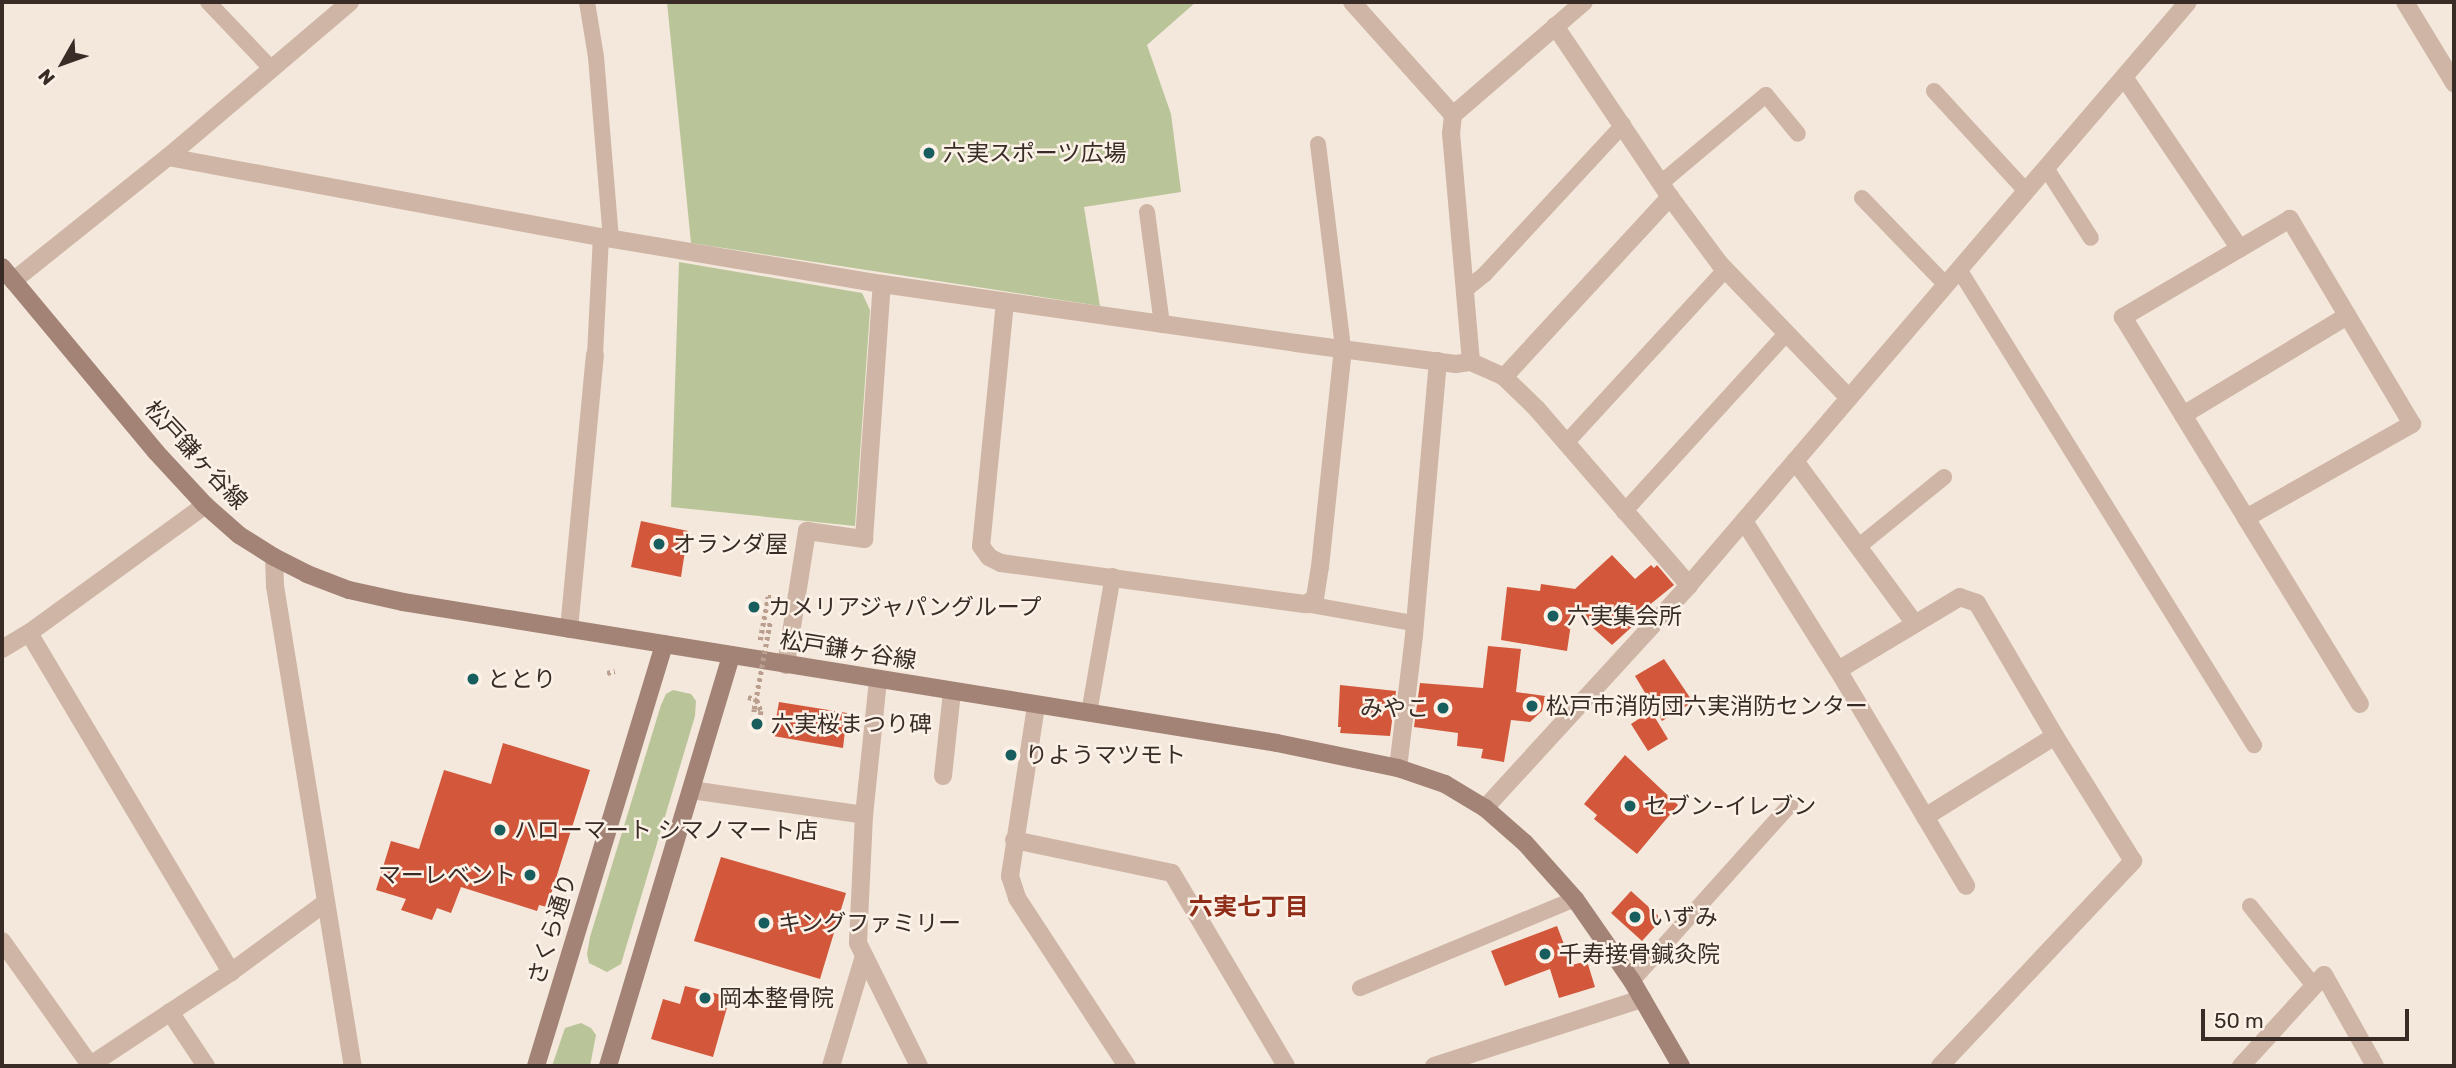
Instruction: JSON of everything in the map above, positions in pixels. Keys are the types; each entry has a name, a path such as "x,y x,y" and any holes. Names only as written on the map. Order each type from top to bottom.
{"main road":[{"name":"松戸鎌ヶ谷線","path":"7,274 156,452 205,505 239,535 274,557 307,574 349,590 403,602 1277,743 1398,768 1445,784 1485,808 1525,843 1575,899 1632,981 1681,1066"},
{"name":"さくら通り","path":"536,1066 664,644"},
{"path":"608,1066 731,656"}],"street":[{"path":"7,274 168,157 270,67 350,2"},
{"path":"1352,2 1453,115"},
{"path":"1471,362 1451,134 1453,115 1584,2"},
{"path":"1485,808 1689,585 2188,2"},
{"path":"2405,2 2454,83"},
{"path":"1555,26 1666,190 1725,270 1785,335 1849,398"},
{"path":"2124,76 2240,248"},
{"path":"168,157 882,284 1343,349 1438,361 1471,362 1504,377 1566,443 1689,585"},
{"path":"1504,377 1666,190"},
{"path":"2246,518 2412,424 2290,219 2123,317 2246,518 2360,704"},
{"path":"786,665 807,531 864,539 882,284"},
{"path":"1005,302 981,546 989,557 1001,563 1306,604 1315,598 1320,567 1343,349"},
{"path":"2183,415 2347,316"},
{"path":"569,629 595,355"},
{"path":"1398,768 1438,361"},
{"path":"1795,461 1915,624"},
{"path":"2,649 29,633 205,505"},
{"path":"1744,521 1838,670 1966,886"},
{"path":"274,557 275,586 353,1066"},
{"path":"1838,670 1960,597 1977,603 2055,737 2133,861 1940,1066"},
{"path":"29,633 231,972"},
{"path":"878,680 864,815 858,943 919,1066"},
{"path":"943,776 953,692"},
{"path":"1036,706 1010,876 1017,898 1127,1066"},
{"path":"1925,817 2055,737"},
{"path":"691,790 864,815"},
{"path":"1014,840 1172,873 1286,1066"},
{"path":"2,941 90,1066 231,972 326,903"},
{"path":"831,1066 864,956"},
{"path":"2241,1066 2325,975 2375,1066"},
{"path":"1434,1066 1642,999"},
{"path":"170,1012 206,1066"}],"lane":[{"path":"208,2 270,67"},
{"path":"587,2 596,57 606,237 595,355"},
{"path":"1934,91 2026,191"},
{"path":"1666,190 1766,95 1798,134"},
{"path":"1464,291 1484,275 1623,125"},
{"path":"1318,144 1343,349"},
{"path":"2046,168 2091,238"},
{"path":"1861,198 1946,285"},
{"path":"1147,212 1162,325"},
{"path":"1566,443 1725,270"},
{"path":"1960,271 2254,745"},
{"path":"1624,512 1785,335"},
{"path":"1858,547 1944,477"},
{"path":"1089,713 1113,576"},
{"path":"1306,604 1413,623"},
{"path":"1632,981 1790,805"},
{"path":"1360,988 1575,899"},
{"path":"2250,906 2314,986"}],"path":[{"path":"760,644 768,597"},
{"path":"748,697 757,700 761,711 760,727 753,726 754,709 770,622"},
{"path":"607,673 615,671"}],"green space":[{"name":"六実スポーツ広場","path":"667,2 1196,2 1147,45 1171,114 1181,192 1084,207 1100,306 691,243"},
{"path":"679,262 862,293 870,310 855,526 671,507"},
{"path":"673,690 691,694 696,701 695,716 621,964 607,972 589,963 587,954 590,937 661,705 666,694"},
{"path":"581,1023 591,1028 596,1035 590,1066 552,1066 565,1028"}],"building":[{"path":"641,521 688,531 681,577 631,567"},
{"path":"1612,555 1635,579 1651,565 1654,568 1657,565 1674,585 1631,620 1635,624 1612,645 1573,610 1567,651 1501,640 1507,587 1540,591 1541,584 1575,589"},
{"path":"1488,646 1521,649 1516,692 1545,696 1542,711 1530,722 1511,720 1504,762 1481,758 1483,749 1457,746 1458,733 1414,727 1420,683 1483,688"},
{"path":"1664,659 1693,702 1662,721 1635,676"},
{"path":"1340,685 1396,691 1390,736 1340,733"},
{"path":"779,702 847,713 843,748 773,736"},
{"path":"1651,711 1668,739 1648,751 1631,724"},
{"path":"503,743 590,770 547,907 539,905 537,911 461,887 451,913 437,908 432,920 401,910 406,899 376,890 391,841 419,849 444,770 491,784"},
{"path":"1625,755 1678,805 1637,854 1594,819 1597,815 1584,804"},
{"path":"721,857 846,893 820,979 694,941"},
{"path":"1631,891 1662,919 1642,941 1611,913"},
{"path":"1557,926 1572,965 1587,961 1595,987 1559,998 1550,969 1505,986 1491,951"},
{"path":"685,986 730,997 713,1057 651,1039 663,999 680,1004"}],"place":[{"name":"六実スポーツ広場","path":"929,153"},
{"name":"オランダ屋","path":"659,544"},
{"name":"カメリアジャパングループ","path":"754,607"},
{"name":"六実集会所","path":"1553,616"},
{"name":"ととり","path":"473,679"},
{"name":"松戸市消防団六実消防センター","path":"1532,706"},
{"name":"みやこ","path":"1443,708"},
{"name":"六実桜まつり碑","path":"757,724"},
{"name":"りようマツモト","path":"1011,755"},
{"name":"セブン-イレブン","path":"1630,806"},
{"name":"ハローマート シマノマート店","path":"500,830"},
{"name":"マーレベント","path":"530,875"},
{"name":"いずみ","path":"1635,917"},
{"name":"キングファミリー","path":"764,923"},
{"name":"千寿接骨鍼灸院","path":"1545,954"},
{"name":"岡本整骨院","path":"705,998"}],"district":[{"name":"六実七丁目","path":"1249,908"}]}
